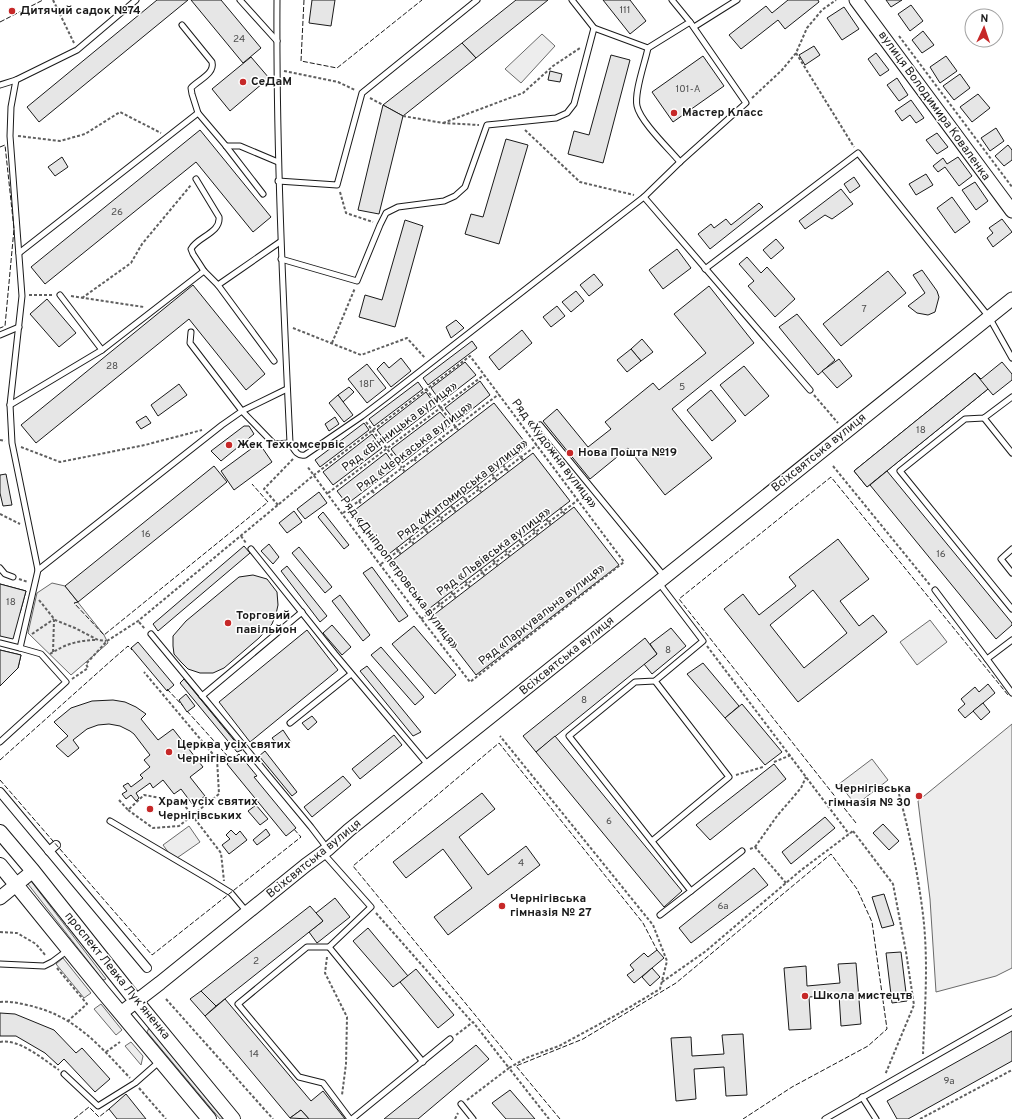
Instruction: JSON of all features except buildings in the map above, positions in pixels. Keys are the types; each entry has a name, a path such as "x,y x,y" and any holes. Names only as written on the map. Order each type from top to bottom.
{"main road":[{"name":"проспект Левка Лукʼяненка","path":"0,832 233,1119"},
{"name":"проспект Левка Лукʼяненка","path":"0,865 209,1119"}],"street":[{"name":"вулиця Володимира Коваленка","path":"856,0 1012,211"},
{"name":"Всіхсвятська вулиця","path":"121,1013 1012,299"},
{"path":"0,792 147,968"},
{"path":"49,851 56,845"},
{"path":"0,898 33,871"}],"lane":[{"path":"0,85 16,80 77,50 136,0"},
{"path":"240,0 277,41"},
{"path":"277,0 278,182 287,390 290,443 301,456 305,455 356,420 644,197 680,162 746,103 694,27 672,0"},
{"path":"278,182 337,185 362,93 477,0"},
{"path":"572,0 594,28 648,48"},
{"path":"694,27 737,0"},
{"path":"680,162 641,116 637,106 637,96 648,48 690,22"},
{"path":"182,25 212,62 213,67 211,72 195,83 191,88 198,113 263,194"},
{"path":"281,259 357,281 386,213 398,207 444,201 455,196 464,187 487,125 556,118 567,113 574,104 594,28"},
{"path":"16,80 11,107 10,136 22,296 10,405 12,443 38,570 20,648"},
{"path":"19,253 198,113"},
{"path":"226,146 240,146 278,162"},
{"path":"705,269 858,153 989,317 1012,358"},
{"path":"196,179 219,217 220,222 217,227 193,245 191,249 193,254 204,271 218,285 274,361"},
{"path":"644,197 810,390"},
{"path":"218,285 280,242"},
{"path":"10,405 102,350 204,271"},
{"path":"60,295 102,350"},
{"path":"0,335 19,327"},
{"path":"191,332 190,343 242,411 274,444 290,443"},
{"path":"38,570 222,425 242,411 287,390"},
{"path":"1012,397 984,418 966,419 900,471 1012,609"},
{"path":"984,418 1012,453"},
{"path":"540,425 662,580 703,640 655,680 635,682 569,736 691,891"},
{"path":"252,549 429,767"},
{"path":"1012,549 1001,559 1012,574"},
{"path":"0,568 2,574 13,577"},
{"path":"934,590 1012,693"},
{"path":"202,696 302,612"},
{"path":"151,634 311,827 325,851 371,907 329,947 307,947 238,1004 299,1077 323,1083 352,1119 450,1040"},
{"path":"987,659 1012,640"},
{"path":"0,643 41,654 66,682 0,742"},
{"path":"290,723 352,674"},
{"path":"652,841 729,777 655,680"},
{"path":"110,821 231,893 247,912"},
{"path":"660,916 742,851"},
{"path":"329,947 423,1062"},
{"path":"0,964 44,966 69,949"},
{"path":"825,1119 1012,1012"},
{"path":"64,1074 98,1106 135,1083 160,1061"},
{"path":"862,1097 876,1119"},
{"path":"461,1104 474,1119"}],"path":[{"path":"53,0 77,50"},
{"path":"746,103 782,70 796,52 807,28 822,10 836,0"},
{"path":"895,31 1012,187"},
{"path":"443,123 523,93 553,66 590,42"},
{"path":"796,52 858,153"},
{"path":"277,71 289,71 338,82 354,90"},
{"path":"10,136 60,141 85,134 120,112 169,136"},
{"path":"403,116 443,123 472,124"},
{"path":"517,122 580,182 644,197"},
{"path":"82,298 131,263 142,244 196,179"},
{"path":"337,185 346,213 380,225"},
{"path":"332,343 357,281"},
{"path":"22,296 60,295 155,308"},
{"path":"293,328 361,355 407,338 430,364"},
{"name":"Ряд «Художня вулиця»","path":"426,389 470,356 624,562"},
{"name":"Ряд «Вінницька вулиця»","path":"328,493 484,375"},
{"path":"74,678 88,668 86,664 107,641 138,621 314,475 426,389 458,430"},
{"name":"Ряд «Черкаська вулиця»","path":"343,513 498,394"},
{"path":"821,403 846,432"},
{"path":"12,443 60,462 145,445 222,425"},
{"path":"369,425 405,472"},
{"name":"Ряд «Житомирська вулиця»","path":"381,564 537,445"},
{"path":"426,450 429,453"},
{"path":"278,505 264,489 298,454"},
{"path":"518,454 523,460"},
{"path":"414,459 417,462"},
{"path":"503,465 508,471"},
{"name":"Ряд «Дніпропетровська вулиця»","path":"307,466 470,682"},
{"path":"833,466 934,590"},
{"path":"492,474 497,480"},
{"path":"386,480 389,484"},
{"path":"476,486 481,492"},
{"path":"372,491 375,494"},
{"path":"463,496 468,503"},
{"name":"Ряд «Львівська вулиця»","path":"421,619 578,500"},
{"path":"359,501 362,505"},
{"path":"451,506 456,512"},
{"path":"560,508 565,514"},
{"path":"0,514 29,529"},
{"path":"438,515 443,522"},
{"path":"546,519 551,525"},
{"path":"423,527 428,533"},
{"path":"533,529 538,535"},
{"path":"409,538 414,544"},
{"path":"519,540 524,546"},
{"path":"396,548 401,554"},
{"path":"505,550 510,557"},
{"path":"493,560 498,566"},
{"name":"Ряд «Паркувальна вулиця»","path":"470,682 488,666 624,562"},
{"path":"480,569 485,576"},
{"path":"13,577 35,585"},
{"path":"465,581 470,587"},
{"path":"451,592 456,598"},
{"path":"33,593 54,619 98,640"},
{"path":"438,602 443,608"},
{"path":"21,642 54,619"},
{"path":"53,652 54,619"},
{"path":"138,621 151,634"},
{"path":"44,658 62,646 81,640 107,641"},
{"path":"703,640 849,834"},
{"path":"119,800 128,810 153,828 179,826 219,794 217,759 144,672"},
{"path":"461,1104 508,1068 526,1058 559,1046 620,1013 660,989 667,960 653,925 500,736"},
{"path":"774,762 791,755"},
{"path":"729,777 763,767"},
{"path":"742,851 754,847 777,816 801,788 806,777"},
{"path":"900,794 908,829 922,908 927,979 923,1063"},
{"path":"128,810 144,795 182,802 221,853 226,890"},
{"path":"661,982 706,951 786,883 853,831 893,884 914,1005 880,1087"},
{"path":"754,847 786,883"},
{"path":"371,907 473,1022 549,1119"},
{"path":"329,947 325,973 346,1017 346,1064 341,1106"},
{"path":"166,999 273,1119"},
{"path":"0,1002 8,1001 37,1007 56,1014 79,1027 106,1052 166,1119"},
{"path":"68,1021 87,1004"},
{"path":"450,1040 473,1022"},
{"path":"0,1042 6,1041 23,1047 64,1074"},
{"path":"106,1052 120,1042"},
{"path":"920,1119 1012,1070"}],"shaded area":[{"path":"542,34 555,46 521,83 505,69"},
{"path":"52,583 65,586 104,635 108,643 71,675 28,633 37,593"},
{"path":"930,620 947,642 917,665 900,642"},
{"path":"1012,724 1012,968 996,976 936,992 930,899 918,801"},
{"path":"872,759 888,780 856,805 839,784"},
{"path":"189,826 200,842 174,860 163,845"},
{"path":"29,880 106,979 102,979 28,884 27,882"},
{"path":"63,958 91,993 84,998 56,964"},
{"path":"101,1004 122,1030 116,1035 94,1009"},
{"path":"149,1028 226,1119 220,1119 147,1032"},
{"path":"131,1042 143,1056 141,1065 125,1046"}],"fence":[{"path":"0,22 43,0"},
{"path":"304,0 301,61 337,68 422,0"},
{"path":"0,147 5,145 14,229 5,326 0,328"},
{"path":"856,823 679,599 831,477 1008,695"},
{"path":"78,602 74,603 104,635 268,502 252,484"},
{"path":"0,760 128,646 132,650"},
{"path":"167,689 183,706"},
{"path":"187,711 232,761"},
{"path":"512,1060 353,866 499,743 643,923 657,950"},
{"path":"0,780 152,955 301,837 293,828"},
{"path":"560,1119 516,1066 583,1039 676,983 831,854 857,889 872,922 887,1029 868,1046 792,1087 743,1119"},
{"path":"74,1119 89,1107 99,1117 109,1109"}],"place":[{"name":"Дитячий садок №74","path":"12,11"},
{"name":"СеДаМ","path":"243,82"},
{"name":"Мастер Класс","path":"674,113"},
{"name":"Жек Техкомсервіс","path":"229,445"},
{"name":"Нова Пошта №19","path":"570,453"},
{"name":"Торговий павільйон","path":"228,623"},
{"name":"Церква усіх святих Чернігівських","path":"169,752"},
{"name":"Чернігівська гімназія № 30","path":"919,796"},
{"name":"Храм усіх святих Чернігівських","path":"150,809"},
{"name":"Чернігівська гімназія № 27","path":"502,906"},
{"name":"Школа мистецтв","path":"805,996"}]}
